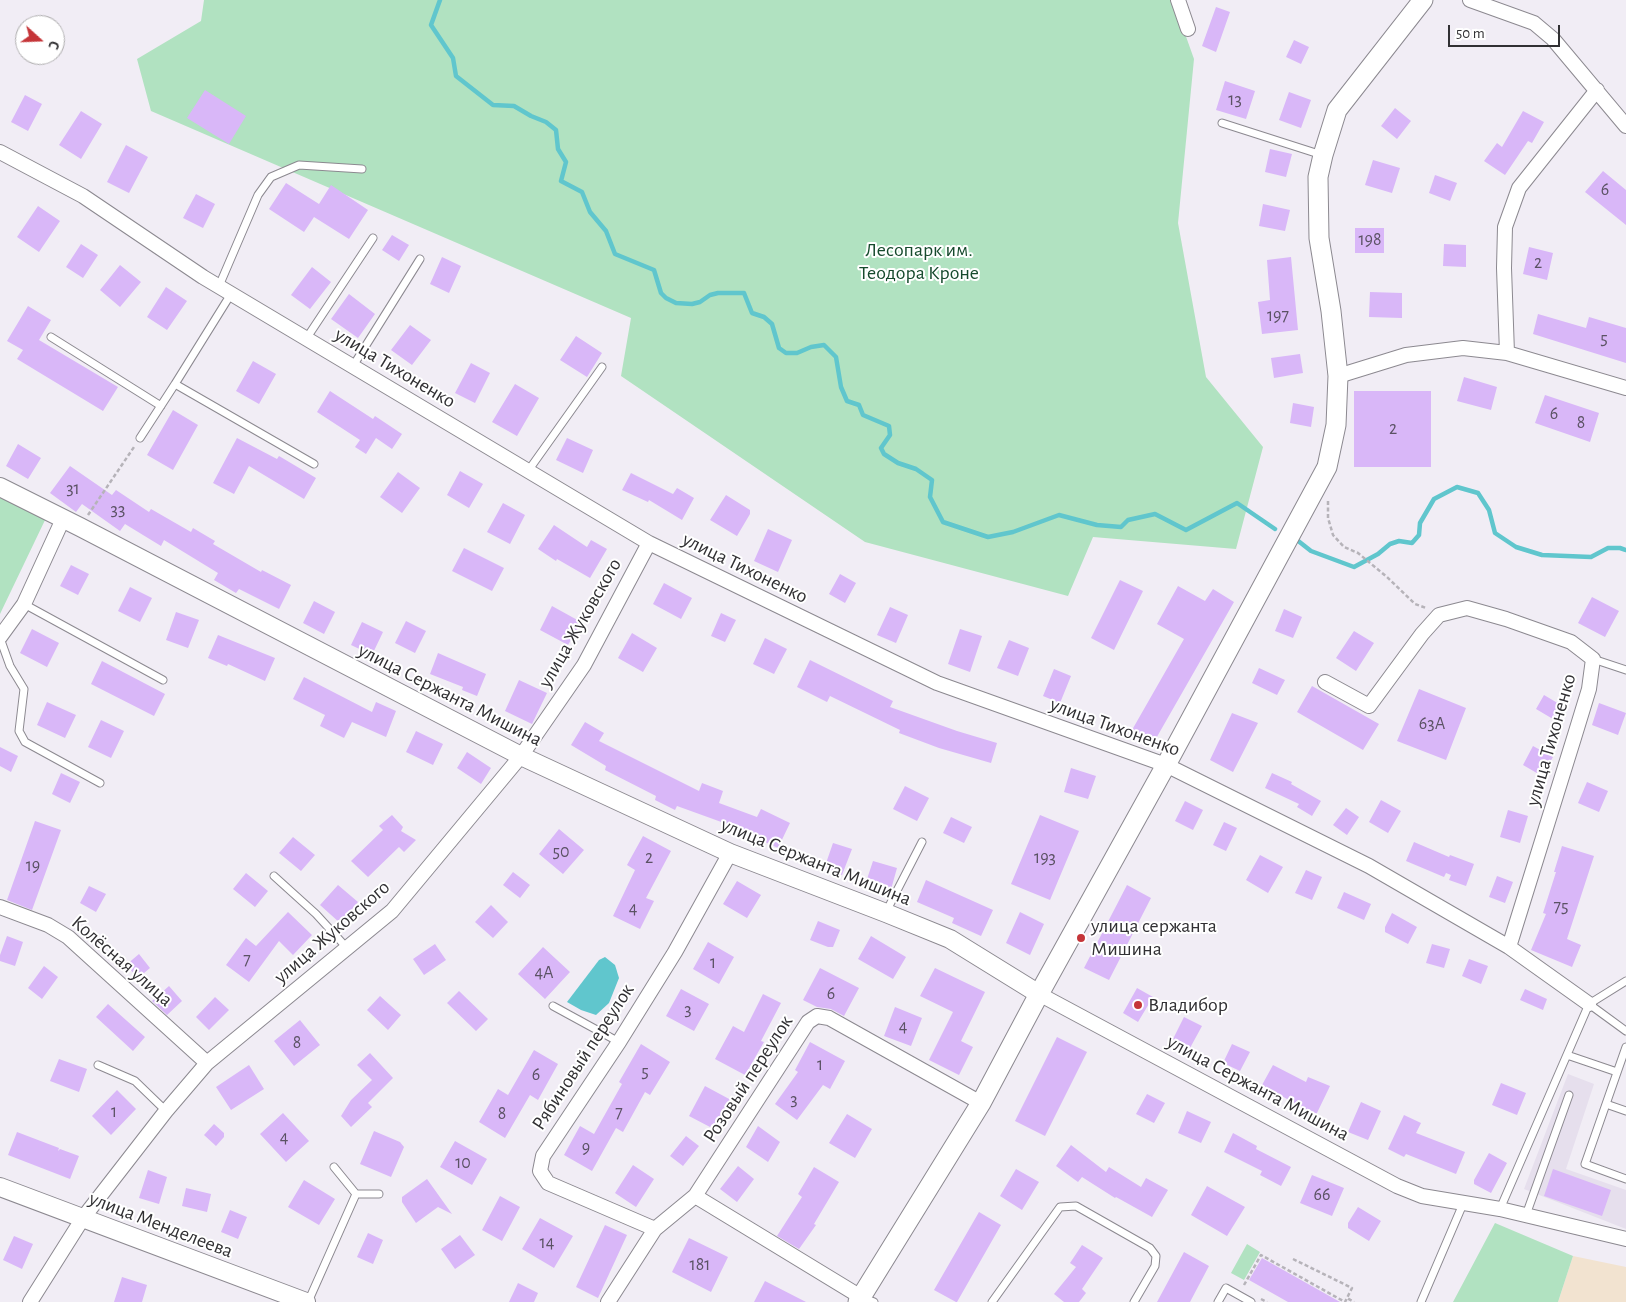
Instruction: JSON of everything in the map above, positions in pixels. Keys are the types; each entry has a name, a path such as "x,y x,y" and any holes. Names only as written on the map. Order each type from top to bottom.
{"main road":[{"path":"864,1300 981,1103 1038,994 1166,765 1327,467 1336,425 1338,376 1319,238 1318,178 1322,155 1337,110 1423,0"}],"street":[{"path":"1178,0 1188,29"},
{"path":"1470,0 1534,23 1553,39 1626,126"},
{"path":"1508,354 1504,268 1505,227 1519,188 1597,90"},
{"name":"улица Тихоненко","path":"0,152 83,196 231,294 649,543 937,683 1166,765 1368,866 1509,947 1589,1004"},
{"path":"1338,376 1406,355 1463,348 1508,354 1626,388"},
{"name":"улица Сержанта Мишина","path":"0,488 63,518 521,756 730,853 886,912 950,939 1038,994 1396,1186 1422,1196 1500,1209 1626,1239"},
{"path":"0,638 24,604 63,518"},
{"name":"улица Жуковского","path":"30,1302 83,1218 166,1110 207,1063 392,911 521,756 584,665 649,543"},
{"name":"улица Тихоненко","path":"1439,615 1467,608 1506,619 1571,642 1593,659 1588,689 1574,738 1509,947"},
{"path":"1325,682 1369,706 1422,634 1439,615"},
{"name":"Рябиновый переулок","path":"655,1229 548,1183 540,1171 542,1156 619,1042 676,952 730,853"},
{"name":"Колёсная улица","path":"0,907 48,925 68,937 207,1063"},
{"name":"Розовый переулок","path":"608,1302 655,1229 695,1196 808,1022 817,1016 829,1018 981,1103"},
{"name":"улица Менделеева","path":"0,1188 307,1302"},
{"path":"695,1196 864,1300"}],"lane":[{"path":"1222,123 1322,155"},
{"path":"219,286 258,195 270,177 299,165 362,169"},
{"path":"306,339 373,238"},
{"path":"353,366 420,259"},
{"path":"140,438 231,294"},
{"path":"51,337 161,406"},
{"path":"528,471 602,367"},
{"path":"174,384 314,464"},
{"path":"24,604 163,680"},
{"path":"0,638 10,666 24,689 19,731 25,742 100,783"},
{"path":"1593,659 1626,670"},
{"path":"886,912 922,842"},
{"path":"274,876 316,914 347,948"},
{"path":"1500,1209 1589,1004 1626,981"},
{"path":"1589,1004 1626,1031"},
{"path":"553,1006 619,1042"},
{"path":"1626,1047 1585,1164 1626,1179"},
{"path":"1567,1055 1617,1072"},
{"path":"98,1065 134,1081 166,1110"},
{"path":"1526,1215 1569,1095"},
{"path":"1606,1104 1626,1111"},
{"path":"334,1167 356,1194"},
{"path":"356,1194 379,1194"},
{"path":"307,1302 356,1194"},
{"path":"1421,1302 1463,1204"},
{"path":"992,1302 1060,1207 1076,1206 1150,1248 1156,1256 1155,1266 1134,1302"},
{"path":"1218,1302 1226,1288 1251,1302"}],"path":[{"path":"80,527 140,438"},
{"path":"1328,499 1328,518 1333,535 1344,547 1358,553 1416,604 1439,615"},
{"path":"1226,1288 1230,1281 1242,1288 1261,1255 1345,1302 1352,1288 1293,1259"},
{"path":"1347,1298 1354,1302"}],"shaded area":[{"path":"1568,1074 1594,1084 1566,1169 1626,1190 1626,1229 1524,1189"},
{"path":"1573,1256 1626,1267 1626,1302 1558,1302"}],"green space":[{"name":"Лесопарк им. Теодора Кроне","path":"204,0 1173,0 1194,59 1178,223 1206,377 1263,447 1236,549 1093,537 1068,596 865,542 621,376 631,318 151,111 137,59 201,21"},
{"path":"0,496 46,518 0,614"},
{"path":"1495,1223 1573,1256 1558,1302 1453,1302"},
{"path":"1247,1244 1260,1252 1244,1280 1231,1273"}],"water":[{"path":"605,957 615,965 619,978 609,1003 596,1015 581,1010 567,1002 599,960"}],"building":[{"path":"1216,7 1230,12 1216,52 1202,46"},
{"path":"1294,40 1309,47 1301,64 1286,57"},
{"path":"1225,81 1255,91 1246,119 1216,110"},
{"path":"205,90 246,116 229,144 187,118"},
{"path":"1289,92 1311,100 1301,128 1279,120"},
{"path":"25,95 42,104 28,131 11,122"},
{"path":"1395,108 1411,121 1397,139 1381,126"},
{"path":"81,111 102,124 81,159 59,145"},
{"path":"1523,111 1544,122 1532,143 1528,141 1505,175 1484,161 1497,143 1502,147"},
{"path":"126,145 148,157 129,193 107,182"},
{"path":"1270,149 1292,154 1286,177 1265,172"},
{"path":"1373,160 1400,168 1392,193 1365,185"},
{"path":"1603,171 1626,190 1626,225 1585,192"},
{"path":"1435,175 1457,183 1450,201 1429,193"},
{"path":"286,183 319,204 331,185 368,210 349,239 314,217 304,232 269,209"},
{"path":"196,194 215,204 203,228 183,218"},
{"path":"1263,204 1290,210 1285,231 1259,226"},
{"path":"38,206 60,221 39,252 17,237"},
{"path":"1355,228 1384,228 1384,253 1355,253"},
{"path":"392,235 409,245 399,261 382,250"},
{"path":"81,244 98,255 83,278 66,267"},
{"path":"1444,244 1466,245 1466,267 1443,266"},
{"path":"1529,247 1553,253 1547,280 1523,274"},
{"path":"442,257 461,266 449,293 430,284"},
{"path":"1291,257 1298,330 1262,334 1258,302 1270,300 1267,260"},
{"path":"120,265 141,282 120,307 100,290"},
{"path":"312,267 331,282 310,309 291,295"},
{"path":"166,287 187,301 167,330 147,317"},
{"path":"1370,292 1402,293 1402,318 1369,317"},
{"path":"349,294 375,314 358,338 331,319"},
{"path":"28,306 51,320 39,340 118,387 103,411 17,359 23,350 7,341"},
{"path":"1538,314 1586,328 1589,317 1626,328 1626,363 1533,334"},
{"path":"410,325 431,340 412,365 391,350"},
{"path":"576,336 602,353 587,377 560,360"},
{"path":"1300,354 1303,373 1274,378 1271,358"},
{"path":"253,361 276,374 259,404 236,391"},
{"path":"471,363 490,373 475,403 455,393"},
{"path":"1464,377 1497,387 1491,410 1457,401"},
{"path":"515,384 539,398 517,436 492,422"},
{"path":"330,391 373,419 375,416 402,434 392,449 376,438 366,454 355,447 360,440 317,412"},
{"path":"1354,391 1431,391 1431,467 1354,467"},
{"path":"1545,395 1599,413 1590,442 1535,423"},
{"path":"1293,403 1314,407 1311,427 1290,423"},
{"path":"173,410 198,425 173,470 147,455"},
{"path":"237,438 277,459 279,456 316,478 304,499 249,466 234,494 213,483"},
{"path":"567,438 593,450 583,473 556,460"},
{"path":"18,444 41,458 28,479 6,466"},
{"path":"70,466 112,495 116,490 149,512 151,509 191,532 193,528 215,541 213,544 261,572 262,570 291,585 279,609 239,589 236,593 214,580 218,573 164,540 161,546 125,524 120,531 82,504 76,512 50,493"},
{"path":"460,471 483,484 469,508 447,495"},
{"path":"398,472 420,488 402,513 380,497"},
{"path":"631,473 673,494 677,488 694,498 682,520 649,500 648,502 622,490"},
{"path":"726,495 750,510 750,514 737,536 710,520"},
{"path":"503,503 525,515 510,544 487,532"},
{"path":"554,525 587,547 591,540 607,549 590,578 557,559 556,561 538,549"},
{"path":"768,529 792,540 778,572 754,561"},
{"path":"464,548 504,568 492,591 452,571"},
{"path":"71,565 89,574 78,595 60,586"},
{"path":"840,574 856,583 845,603 829,594"},
{"path":"1120,580 1143,591 1114,650 1091,638"},
{"path":"664,583 692,598 681,619 653,604"},
{"path":"1178,586 1205,601 1213,589 1234,602 1154,742 1132,730 1184,639 1157,624"},
{"path":"130,587 152,598 140,622 118,611"},
{"path":"1592,597 1619,611 1605,637 1578,623"},
{"path":"314,601 335,612 324,634 303,623"},
{"path":"552,606 581,622 568,645 540,630"},
{"path":"890,607 908,615 896,643 877,635"},
{"path":"1284,609 1302,617 1293,638 1275,631"},
{"path":"176,612 199,620 188,648 166,640"},
{"path":"721,613 736,620 725,642 711,636"},
{"path":"406,621 426,631 415,653 395,643"},
{"path":"362,622 383,632 372,655 351,645"},
{"path":"32,629 59,643 47,667 20,653"},
{"path":"960,629 982,636 970,672 948,664"},
{"path":"1354,631 1374,643 1356,671 1336,658"},
{"path":"632,633 657,648 643,672 618,658"},
{"path":"218,635 275,658 265,681 228,664 227,666 208,658"},
{"path":"765,638 787,649 774,674 753,664"},
{"path":"1009,640 1029,648 1018,676 997,668"},
{"path":"438,653 486,674 477,696 462,690 463,687 430,674"},
{"path":"810,660 893,701 890,707 997,743 991,763 939,748 899,733 900,730 830,696 827,702 797,687"},
{"path":"102,661 165,694 154,716 91,684"},
{"path":"1259,668 1285,680 1277,695 1252,683"},
{"path":"1054,669 1071,676 1060,703 1043,696"},
{"path":"304,677 372,712 376,702 396,711 386,737 352,722 344,738 320,726 325,715 293,699"},
{"path":"519,680 547,693 532,724 505,711"},
{"path":"1312,686 1379,724 1363,750 1297,712"},
{"path":"1419,689 1466,708 1446,760 1397,741"},
{"path":"1544,695 1566,708 1558,722 1536,709"},
{"path":"47,702 76,715 65,738 37,725"},
{"path":"1599,703 1626,713 1618,735 1592,725"},
{"path":"1232,713 1258,723 1233,772 1210,760"},
{"path":"101,720 124,731 111,758 88,747"},
{"path":"585,722 604,733 599,741 699,791 702,783 723,791 719,803 757,817 761,809 790,823 778,848 748,834 749,832 677,806 675,810 655,800 656,796 605,770 606,766 571,745"},
{"path":"416,731 443,744 433,765 406,752"},
{"path":"1533,746 1553,757 1542,776 1523,765"},
{"path":"0,747 18,756 11,772 0,766"},
{"path":"467,752 491,768 481,784 457,768"},
{"path":"1071,768 1096,776 1088,799 1064,792"},
{"path":"61,773 80,782 70,803 52,794"},
{"path":"1272,773 1292,782 1291,784 1321,801 1312,816 1297,807 1299,804 1265,788"},
{"path":"1587,782 1608,791 1599,812 1578,803"},
{"path":"905,786 929,798 917,821 893,809"},
{"path":"1381,800 1401,811 1388,833 1369,822"},
{"path":"1185,801 1203,810 1193,830 1175,821"},
{"path":"1346,808 1359,817 1347,835 1333,825"},
{"path":"1508,810 1528,816 1520,843 1500,837"},
{"path":"392,815 403,827 401,831 416,840 404,852 399,847 368,877 351,861 383,830 379,826"},
{"path":"1040,815 1079,831 1050,900 1011,884"},
{"path":"951,817 972,827 964,843 943,833"},
{"path":"35,821 61,830 32,910 7,900"},
{"path":"1224,822 1237,828 1226,851 1213,845"},
{"path":"559,829 584,850 563,874 539,854"},
{"path":"643,836 671,851 646,898 654,901 640,929 613,916 635,870 627,865"},
{"path":"293,837 315,855 301,871 279,853"},
{"path":"1414,842 1449,857 1450,855 1474,864 1466,886 1449,880 1451,875 1446,873 1444,877 1406,861"},
{"path":"833,843 852,849 842,875 824,869"},
{"path":"1562,846 1594,856 1567,939 1581,945 1572,967 1531,950 1546,914 1543,913"},
{"path":"1260,855 1283,867 1268,893 1246,880"},
{"path":"873,861 897,868 890,893 865,885"},
{"path":"1306,870 1322,877 1312,900 1295,893"},
{"path":"513,872 530,885 520,898 503,885"},
{"path":"246,873 268,891 255,907 233,889"},
{"path":"1497,876 1513,882 1505,903 1489,897"},
{"path":"926,880 993,910 981,936 952,923 954,918 917,902"},
{"path":"737,881 761,895 747,918 723,904"},
{"path":"338,885 358,902 340,923 320,905"},
{"path":"1127,885 1151,898 1109,980 1084,968"},
{"path":"89,886 106,894 96,912 80,903"},
{"path":"1344,892 1371,904 1364,920 1337,908"},
{"path":"491,905 508,922 493,938 475,922"},
{"path":"288,912 312,935 293,955 279,941 249,982 226,965 246,938 256,946"},
{"path":"1020,912 1044,924 1030,955 1006,943"},
{"path":"1392,913 1417,927 1408,944 1385,932 1385,927"},
{"path":"818,921 840,930 833,947 810,940"},
{"path":"7,936 23,942 15,966 0,961 0,955"},
{"path":"871,936 906,957 893,979 858,959"},
{"path":"708,942 734,957 719,984 693,969"},
{"path":"435,944 446,960 424,975 413,959"},
{"path":"1432,944 1450,949 1444,968 1426,963"},
{"path":"543,947 570,972 545,999 518,974"},
{"path":"139,954 150,968 138,978 126,965"},
{"path":"1469,959 1488,966 1481,984 1462,976"},
{"path":"44,966 58,977 42,999 28,988"},
{"path":"820,968 859,988 844,1016 831,1009 817,1007 803,1000"},
{"path":"935,968 985,992 961,1041 973,1047 959,1075 929,1060 953,1012 920,996"},
{"path":"169,986 182,1001 167,1015 152,1001"},
{"name":"Владибор","path":"1137,988 1153,997 1138,1022 1123,1013"},
{"path":"681,989 709,1004 694,1031 666,1016"},
{"path":"1525,989 1547,999 1543,1010 1520,1000"},
{"path":"459,991 488,1019 476,1031 447,1003"},
{"path":"763,994 781,1003 761,1041 764,1042 745,1075 715,1059 733,1026 744,1032"},
{"path":"380,996 401,1015 388,1030 367,1010"},
{"path":"215,997 229,1010 209,1030 196,1017"},
{"path":"108,1004 145,1037 133,1051 96,1017"},
{"path":"895,1007 922,1018 911,1046 884,1036"},
{"path":"1184,1017 1202,1026 1190,1048 1173,1039"},
{"path":"300,1020 320,1045 294,1066 274,1041"},
{"path":"1057,1037 1087,1052 1045,1136 1015,1121"},
{"path":"810,1042 845,1061 830,1089 823,1085 797,1120 775,1104 798,1072 795,1070"},
{"path":"641,1044 670,1062 650,1095 645,1092 623,1132 616,1128 592,1171 564,1155 580,1126 594,1134 622,1084 619,1082"},
{"path":"1232,1044 1250,1052 1240,1071 1223,1063"},
{"path":"534,1050 558,1064 538,1100 530,1095 505,1138 479,1122 498,1089 508,1095"},
{"path":"370,1053 393,1078 368,1103 372,1107 351,1127 341,1116 351,1100 372,1080 357,1065"},
{"path":"59,1059 87,1069 79,1092 50,1081"},
{"path":"249,1065 264,1089 231,1110 216,1087"},
{"path":"1273,1065 1306,1082 1308,1077 1330,1086 1316,1115 1295,1106 1296,1104 1262,1085"},
{"path":"1501,1083 1526,1093 1517,1115 1492,1105"},
{"path":"705,1086 731,1100 716,1127 712,1124 710,1127 689,1116"},
{"path":"117,1090 136,1109 111,1135 92,1116"},
{"path":"1147,1094 1165,1103 1154,1123 1136,1114"},
{"path":"1361,1102 1381,1111 1368,1140 1348,1132"},
{"path":"1187,1111 1211,1122 1201,1143 1178,1133"},
{"path":"283,1113 309,1141 286,1162 260,1134"},
{"path":"847,1114 872,1129 855,1158 829,1143"},
{"path":"1404,1115 1421,1123 1416,1133 1465,1152 1456,1174 1406,1154 1404,1157 1388,1149"},
{"path":"214,1124 224,1133 224,1137 216,1146 204,1135"},
{"path":"758,1126 780,1142 768,1162 746,1147"},
{"path":"374,1131 400,1142 404,1147 391,1177 360,1164"},
{"path":"17,1132 59,1148 58,1151 60,1149 79,1156 70,1179 8,1155"},
{"path":"1233,1133 1257,1146 1256,1149 1291,1167 1281,1186 1260,1175 1262,1171 1224,1152"},
{"path":"686,1136 699,1146 683,1166 670,1156"},
{"path":"455,1141 487,1159 472,1185 440,1167"},
{"path":"1071,1145 1106,1172 1109,1167 1141,1187 1146,1178 1168,1190 1152,1217 1115,1198 1082,1177 1078,1182 1056,1166"},
{"path":"1489,1153 1507,1163 1491,1193 1474,1184 1474,1180"},
{"path":"633,1165 654,1179 636,1207 615,1193"},
{"path":"738,1166 754,1179 737,1202 720,1189"},
{"path":"814,1167 839,1182 814,1224 816,1225 799,1249 777,1236 802,1197 798,1194"},
{"path":"1016,1169 1039,1182 1022,1210 1000,1196"},
{"path":"1553,1169 1611,1190 1602,1216 1544,1196"},
{"path":"148,1170 167,1177 159,1204 139,1198"},
{"path":"1312,1175 1344,1188 1332,1216 1300,1203"},
{"path":"427,1179 452,1214 438,1207 416,1223 402,1202 402,1197"},
{"path":"304,1180 335,1199 319,1225 288,1207"},
{"path":"1207,1186 1245,1207 1227,1236 1191,1215"},
{"path":"186,1188 211,1194 207,1212 182,1206"},
{"path":"500,1196 520,1207 502,1241 482,1230"},
{"path":"1358,1207 1381,1221 1369,1241 1348,1228 1348,1223"},
{"path":"230,1210 247,1217 238,1239 221,1232"},
{"path":"979,1212 1001,1225 956,1302 934,1290"},
{"path":"540,1218 573,1236 554,1268 522,1249"},
{"path":"605,1225 627,1235 598,1298 576,1287"},
{"path":"368,1233 383,1240 373,1264 357,1257"},
{"path":"460,1235 475,1255 455,1269 441,1249"},
{"path":"14,1236 33,1244 22,1269 3,1260"},
{"path":"689,1238 728,1257 711,1292 672,1272"},
{"path":"1082,1245 1103,1258 1082,1289 1086,1293 1079,1302 1064,1302 1054,1294 1076,1267 1070,1263"},
{"path":"1184,1252 1209,1266 1190,1302 1157,1302"},
{"path":"1262,1258 1340,1302 1288,1302 1249,1280"},
{"path":"122,1277 147,1285 142,1302 114,1302"},
{"path":"765,1281 806,1302 754,1302"},
{"path":"518,1283 538,1293 534,1302 509,1302"}],"waterway":[{"path":"440,0 431,25 453,58 456,76 493,105 514,106 546,122 556,130 558,149 566,162 561,181 582,192 590,212 606,231 615,254 654,270 661,293 676,303 692,304 718,293 744,293 752,313 764,317 772,324 779,348 786,353 797,353 811,347 824,345 836,357 841,387 847,401 859,405 863,415 889,426 890,435 881,448 884,454 898,463 916,469 932,480 930,497 943,522 988,537 1013,532 1059,515 1097,525 1121,527 1128,520 1155,514 1186,530 1237,503 1275,529"},
{"path":"1297,540 1311,551 1354,567 1378,554 1390,544 1399,541 1412,543 1419,535 1420,523 1434,499 1457,487 1478,493 1489,510 1495,533 1516,547 1542,555 1591,557 1608,548 1626,550"}],"place":[{"name":"улица cержанта Мишина","path":"1081,938"},
{"name":"Владибор","path":"1138,1005"}]}
